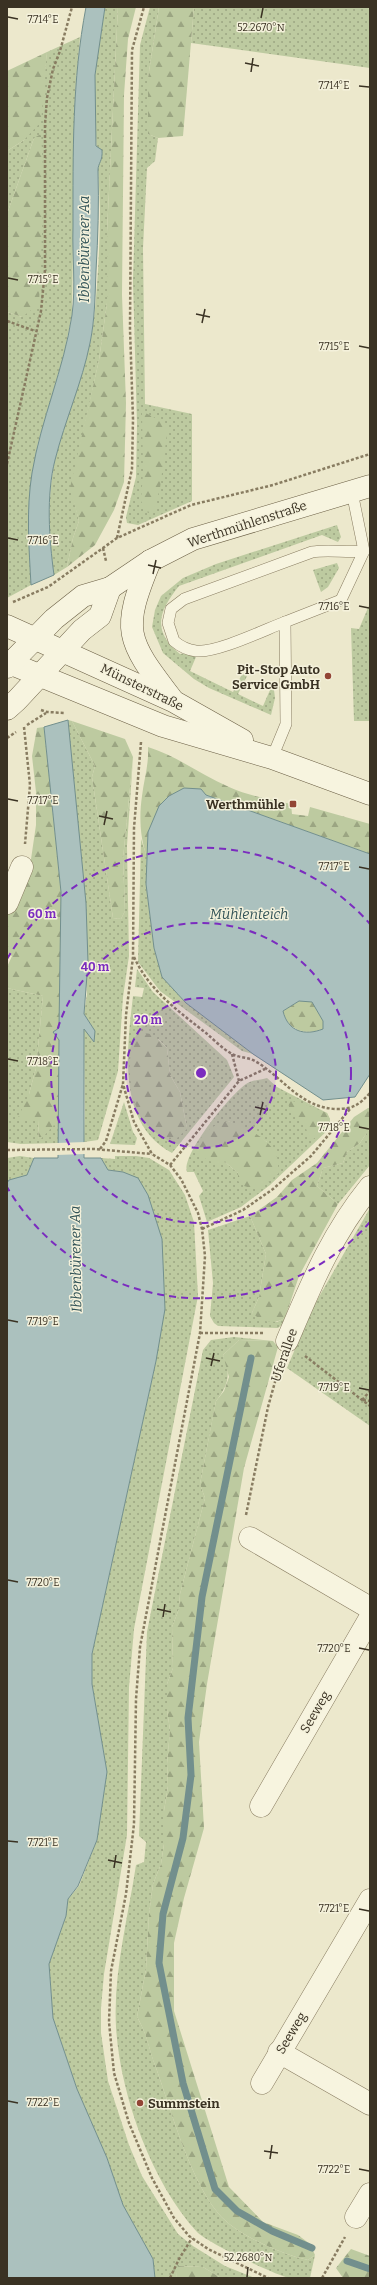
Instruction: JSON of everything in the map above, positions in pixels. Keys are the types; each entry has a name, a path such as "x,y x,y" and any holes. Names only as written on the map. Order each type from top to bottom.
{"main road":[{"name":"Werthmühlenstraße","path":"8,664 54,619 82,596 110,588 150,561 193,539 361,489"},
{"path":"150,561 136,596 131,617 132,631 142,660 173,701"},
{"path":"7,708 82,630 100,616 110,588"},
{"name":"Münsterstraße","path":"7,626 173,701 272,758"},
{"name":"Münsterstraße","path":"8,664 163,726 272,758 370,794"},
{"path":"7,903 22,866"},
{"name":"Uferallee","path":"287,1341 320,1262 341,1227 370,1187"},
{"path":"250,1538 370,1608"},
{"name":"Seeweg","path":"261,1806 370,1618"},
{"name":"Seeweg","path":"262,2083 370,1900"},
{"path":"279,2052 370,2104"},
{"path":"356,2217 370,2194"}],"lane":[{"path":"361,489 364,551 342,600 231,643 206,651 197,651 180,646 174,641 168,623 171,609 184,600 312,552 327,550 348,553 364,551"},
{"path":"272,758 286,724 285,622"}],"path":[{"path":"7,464 33,354 35,332 41,311 45,270 45,124 47,98 52,69 60,51 72,7"},
{"path":"117,538 132,468 133,418 130,321 132,50 144,7"},
{"path":"7,321 35,332"},
{"path":"15,602 48,587 117,538 191,504 273,485 370,454"},
{"path":"22,866 28,826 30,796 24,727 47,712 68,714"},
{"path":"100,1149 106,1141 123,1084 126,1015 133,957 134,828 141,740"},
{"path":"133,957 140,971 158,993 232,1054 255,1060 308,1102 322,1109 350,1109 361,1104 370,1093"},
{"path":"232,1054 239,1081"},
{"path":"170,1165 239,1081 265,1069"},
{"path":"123,1084 134,1122 152,1154"},
{"path":"202,1229 243,1210 273,1189 311,1156 350,1109"},
{"path":"7,1150 100,1149 152,1154 170,1165 181,1179 194,1206 202,1229 205,1256 200,1333 140,1647 136,1699 134,1824 126,1894 111,1971 109,2022 114,2073 129,2122 152,2178 174,2218 192,2238 232,2262 268,2278"},
{"name":"Uferallee","path":"250,1538 246,1533 245,1522 254,1468 268,1407 287,1341"},
{"path":"370,1391 362,1400 370,1401"},
{"path":"322,2278 356,2217"},
{"path":"170,2278 179,2259 192,2238"}],"green space":[{"path":"105,7 118,7 107,232 107,303 99,360 71,488 79,521 73,538 67,567 54,575 50,518 52,474 60,441 89,348 95,309 99,259 100,209 95,109 95,76"},
{"path":"118,7 136,7 128,39 124,95 122,295 126,403 124,482 114,510 95,545 67,567 73,538 79,521 70,488 99,360 107,303 107,232"},
{"path":"150,7 159,7 148,78 148,134 158,138 155,161 147,168 143,248 145,404 192,414 192,501 138,525 127,523 126,517 136,477 137,425 133,281 140,45"},
{"path":"159,7 194,7 183,136 158,138 148,134 148,78"},
{"path":"194,7 370,7 370,68 191,43"},
{"path":"80,37 75,95 72,314 64,355 38,443 32,474 29,548 31,585 7,598 7,312 22,317 34,138 7,214 7,151 24,140 44,79 47,52"},
{"path":"47,52 41,122 24,140 7,151 7,71"},
{"path":"41,134 44,185 39,304 22,317 7,312 7,214 34,138"},
{"path":"142,411 168,425 160,488 154,510 148,513 141,501 143,472"},
{"path":"337,525 341,537 338,542 322,535 179,586 166,604 161,621 162,629 171,646 180,654 186,653 196,657 190,671 233,692 242,674 247,676 238,694 263,706 270,690 274,690 275,698 271,715 209,688 194,679 163,653 152,627 155,610 161,596 183,578 216,564"},
{"path":"337,563 339,568 328,587 321,592 313,570"},
{"path":"370,603 370,721 354,721 351,628 359,629"},
{"path":"68,720 72,721 95,766 92,777 113,918 121,919 125,911 123,859 133,758 127,846 129,956 123,997 118,1071 98,1140 84,1142 84,1028 95,1031 84,1014 87,994"},
{"path":"72,721 125,739 133,757 123,859 125,911 121,919 113,918 92,777 95,766"},
{"path":"44,727 61,892 59,1129 54,1125 39,1141 38,1120 17,1120 29,1094 36,1068 43,996 7,988 7,967 12,956 7,953 7,917 30,866 36,825 36,792 32,756 37,728"},
{"path":"148,747 169,755 236,790 291,804 292,814 308,816 310,807 370,824 370,854 206,795 148,832 147,857 140,820 148,760"},
{"path":"141,839 147,857 146,884 154,948 162,977 186,1003 253,1054 242,1051 160,991 138,962"},
{"path":"137,969 153,992 227,1060 234,1077 172,1153 154,1140 141,1123 133,1104 129,1083 128,1061 131,1017 133,996 142,997 144,988 135,987","holes":["158,1039 167,1048 170,1075 180,1092 187,1129"]},
{"path":"7,988 43,996 36,1068 29,1094 38,1120 39,1140 54,1124 59,1129 59,1143 21,1144 7,1142"},
{"path":"299,1001 312,1001 323,1021 324,1029 310,1032 299,1030 289,1024 283,1011"},
{"path":"143,1033 152,1034 167,1048 170,1075 180,1092 187,1129 177,1138 157,1137 150,1134 136,1106 130,1078 130,1056 137,1038"},
{"path":"267,1078 277,1087 327,1113 330,1119 329,1129 270,1185 241,1207 207,1222 199,1196 203,1191 194,1172 187,1172 187,1164 191,1153 208,1126 239,1090 248,1083","holes":["228,1121 250,1131 267,1142 238,1173 225,1162"]},
{"path":"287,1100 301,1103 327,1113 330,1119 321,1134 310,1141 304,1122 290,1110"},
{"path":"124,1102 133,1132 137,1138 135,1145 110,1144"},
{"path":"370,1108 370,1128 360,1143 347,1152 343,1163 323,1168 317,1186 338,1204 299,1276 285,1318 272,1322 260,1319 252,1313 259,1297 266,1254 250,1216 277,1197 292,1180 317,1163 354,1117"},
{"path":"228,1121 255,1133 272,1148 276,1154 279,1173 258,1190 244,1186 238,1181 238,1173 225,1162 218,1165 196,1154 199,1142 206,1132 216,1125"},
{"path":"370,1128 370,1165 338,1204 317,1186 323,1168 343,1163 347,1152 360,1143"},
{"path":"20,1156 34,1158 27,1175 9,1180 7,1183 7,1158"},
{"path":"115,1156 136,1156 149,1158 169,1170 185,1195 194,1222 198,1296 134,1629 129,1687 127,1835 104,1974 101,2008 101,2033 108,2081 129,2145 142,2176 178,2234 193,2246 225,2266 255,2278 221,2278 203,2267 178,2266 176,2278 155,2278 153,2259 123,2205 107,2158 77,2089 53,2018 49,1964 66,1916 68,1899 79,1886 97,1840 107,1772 92,1684 92,1654 156,1361 123,1172 108,1170 101,1158 115,1159"},
{"path":"370,1208 370,1426 287,1368 312,1309"},
{"path":"250,1216 266,1254 259,1297 252,1313 277,1322 285,1318 283,1324 278,1328 218,1326 214,1323 210,1316 213,1283 208,1230"},
{"path":"234,1337 273,1341 239,1340 223,1355 226,1361 228,1373 224,1390 216,1401 200,1484 205,1498 180,1594 179,1609 172,1627 173,1668 167,1684 167,1710 170,1730 167,1764 168,1786 164,1811 164,1844 161,1864 153,1884 149,1914 146,1969 137,2017 146,2036 182,2142 198,2181 208,2198 218,2213 226,2221 247,2236 285,2254 308,2260 315,2255 310,2278 289,2278 281,2276 226,2250 203,2237 180,2212 152,2163 131,2108 119,2053 116,2027 117,1986 122,1946 136,1865 144,1862 146,1842 139,1836 147,1632 203,1350 211,1340"},
{"path":"239,1340 273,1341 278,1347 244,1468 207,1684 199,1742 204,1828 184,1898 174,1943 174,2011 229,2187 263,2222 298,2235 310,2244 315,2255 308,2260 285,2254 247,2236 226,2221 218,2213 198,2181 190,2162 146,2036 137,2017 146,1969 149,1914 153,1884 161,1864 164,1844 164,1811 168,1786 167,1764 170,1730 167,1710 167,1684 173,1668 172,1627 179,1609 180,1594 205,1498 200,1484 216,1401 224,1391 229,1377 223,1355"},
{"path":"351,2249 370,2256 370,2278 343,2278 336,2268"},
{"path":"177,2266 203,2267 221,2278 176,2278"}],"water":[{"name":"Ibbenbürener Aa","path":"86,7 105,7 95,75 96,146 102,150 102,154 98,170 98,233 94,316 87,358 59,445 52,474 49,517 54,575 31,585 29,501 32,473 41,433 64,355 72,315 74,282 74,117 81,34"},
{"name":"Ibbenbürener Aa","path":"68,720 86,903 88,962 84,1014 95,1031 94,1042 84,1029 84,1158 101,1158 108,1170 123,1172 138,1178 148,1195 162,1239 165,1309 156,1361 92,1654 92,1684 107,1772 97,1840 78,1886 68,1899 66,1916 49,1964 53,2018 77,2089 107,2158 123,2205 153,2259 155,2278 7,2278 7,1183 9,1180 27,1175 34,1158 58,1158 59,1040 53,1032 59,1028 61,892 44,727"},
{"name":"Mühlenteich","path":"184,788 201,789 206,795 370,854 370,1074 355,1097 323,1100 253,1054 186,1003 162,977 154,948 146,884 148,832 159,806 169,796","holes":["299,1001 312,1002 323,1021 323,1029 304,1032 293,1028 285,1018 283,1011"]}],"pier":[{"path":"86,1142 86,1154 56,1155 57,1143"}],"waterway":[{"path":"251,1358 202,1597 188,1718 191,1775 183,1838 163,1914 159,1963 183,2083 215,2189 237,2211 272,2231 312,2248"},
{"path":"347,2261 370,2269"}],"place":[{"name":"Pit-Stop Auto Service GmbH","path":"328,676"},
{"name":"Werthmühle","path":"293,804"},
{"name":"Summstein","path":"140,2103"}]}
